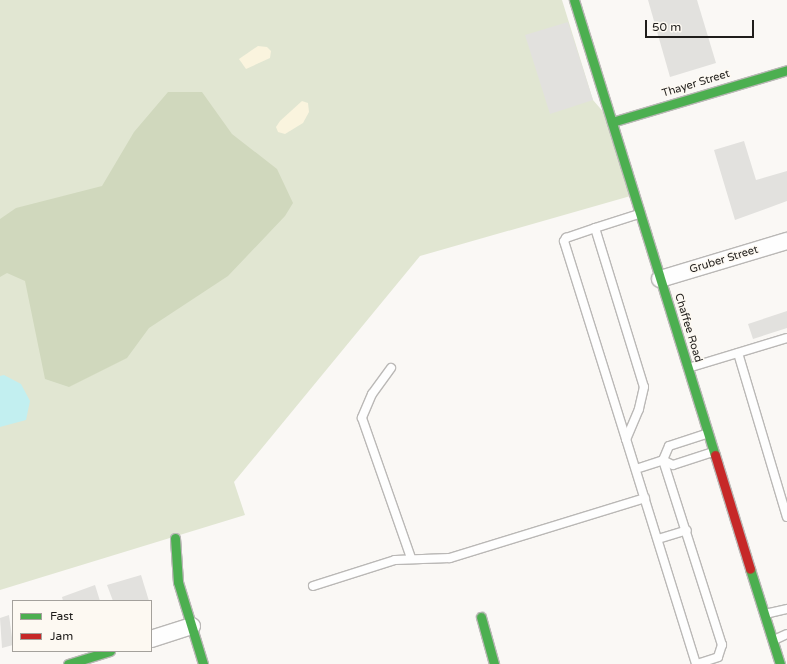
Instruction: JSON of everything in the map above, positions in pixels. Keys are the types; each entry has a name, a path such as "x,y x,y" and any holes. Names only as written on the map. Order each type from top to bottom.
{"street":[{"name":"Chaffee Road","path":"574,0 780,664"},
{"name":"Thayer Street","path":"612,122 787,70"},
{"name":"Gruber Street","path":"660,279 787,241"},
{"path":"175,538 178,582 203,664"},
{"path":"481,617 494,664"},
{"path":"152,638 192,626"},
{"path":"68,664 107,652"}],"lane":[{"path":"640,214 566,238 565,248 697,664 718,657 722,645 687,530 663,460 669,446 709,434"},
{"path":"595,228 644,386 639,409 626,439"},
{"path":"688,368 787,338"},
{"path":"738,352 787,517"},
{"path":"391,368 372,394 362,418 411,558"},
{"path":"636,469 663,460 673,465 714,452"},
{"path":"313,586 411,558 450,558 645,498"},
{"path":"658,539 687,530"},
{"path":"765,614 787,609"},
{"path":"773,640 787,634"}],"green space":[{"path":"0,0 562,0 593,100 612,122 634,195 420,256 234,482 245,515 0,590"},
{"path":"168,92 202,92 232,134 277,169 293,203 285,216 228,276 149,328 127,358 69,387 45,379 25,281 7,273 0,277 0,219 16,208 102,186 134,132"}],"sand":[{"path":"258,46 267,47 271,51 270,58 246,69 239,59"},
{"path":"302,101 308,103 309,112 303,123 285,134 278,132 276,127 280,121"}],"water":[{"path":"4,375 21,384 30,401 26,420 0,427 0,376"}],"building":[{"path":"648,0 697,0 716,63 670,77"},
{"path":"568,22 593,100 550,114 525,35"},
{"path":"744,141 756,180 787,171 787,201 735,220 714,150"},
{"path":"787,311 787,328 753,339 748,324"},
{"path":"141,575 149,600 113,600 107,585"},
{"path":"95,585 100,600 63,600 62,597"},
{"path":"9,615 12,638 12,645 2,648 0,618"}],"traffic: fast":[{"path":"574,0 715,455"},
{"path":"612,122 787,70"},
{"path":"175,538 178,582 203,664"},
{"path":"750,569 780,664"},
{"path":"481,617 494,664"},
{"path":"68,664 107,652"}],"traffic: jam":[{"path":"715,455 750,569"}]}
